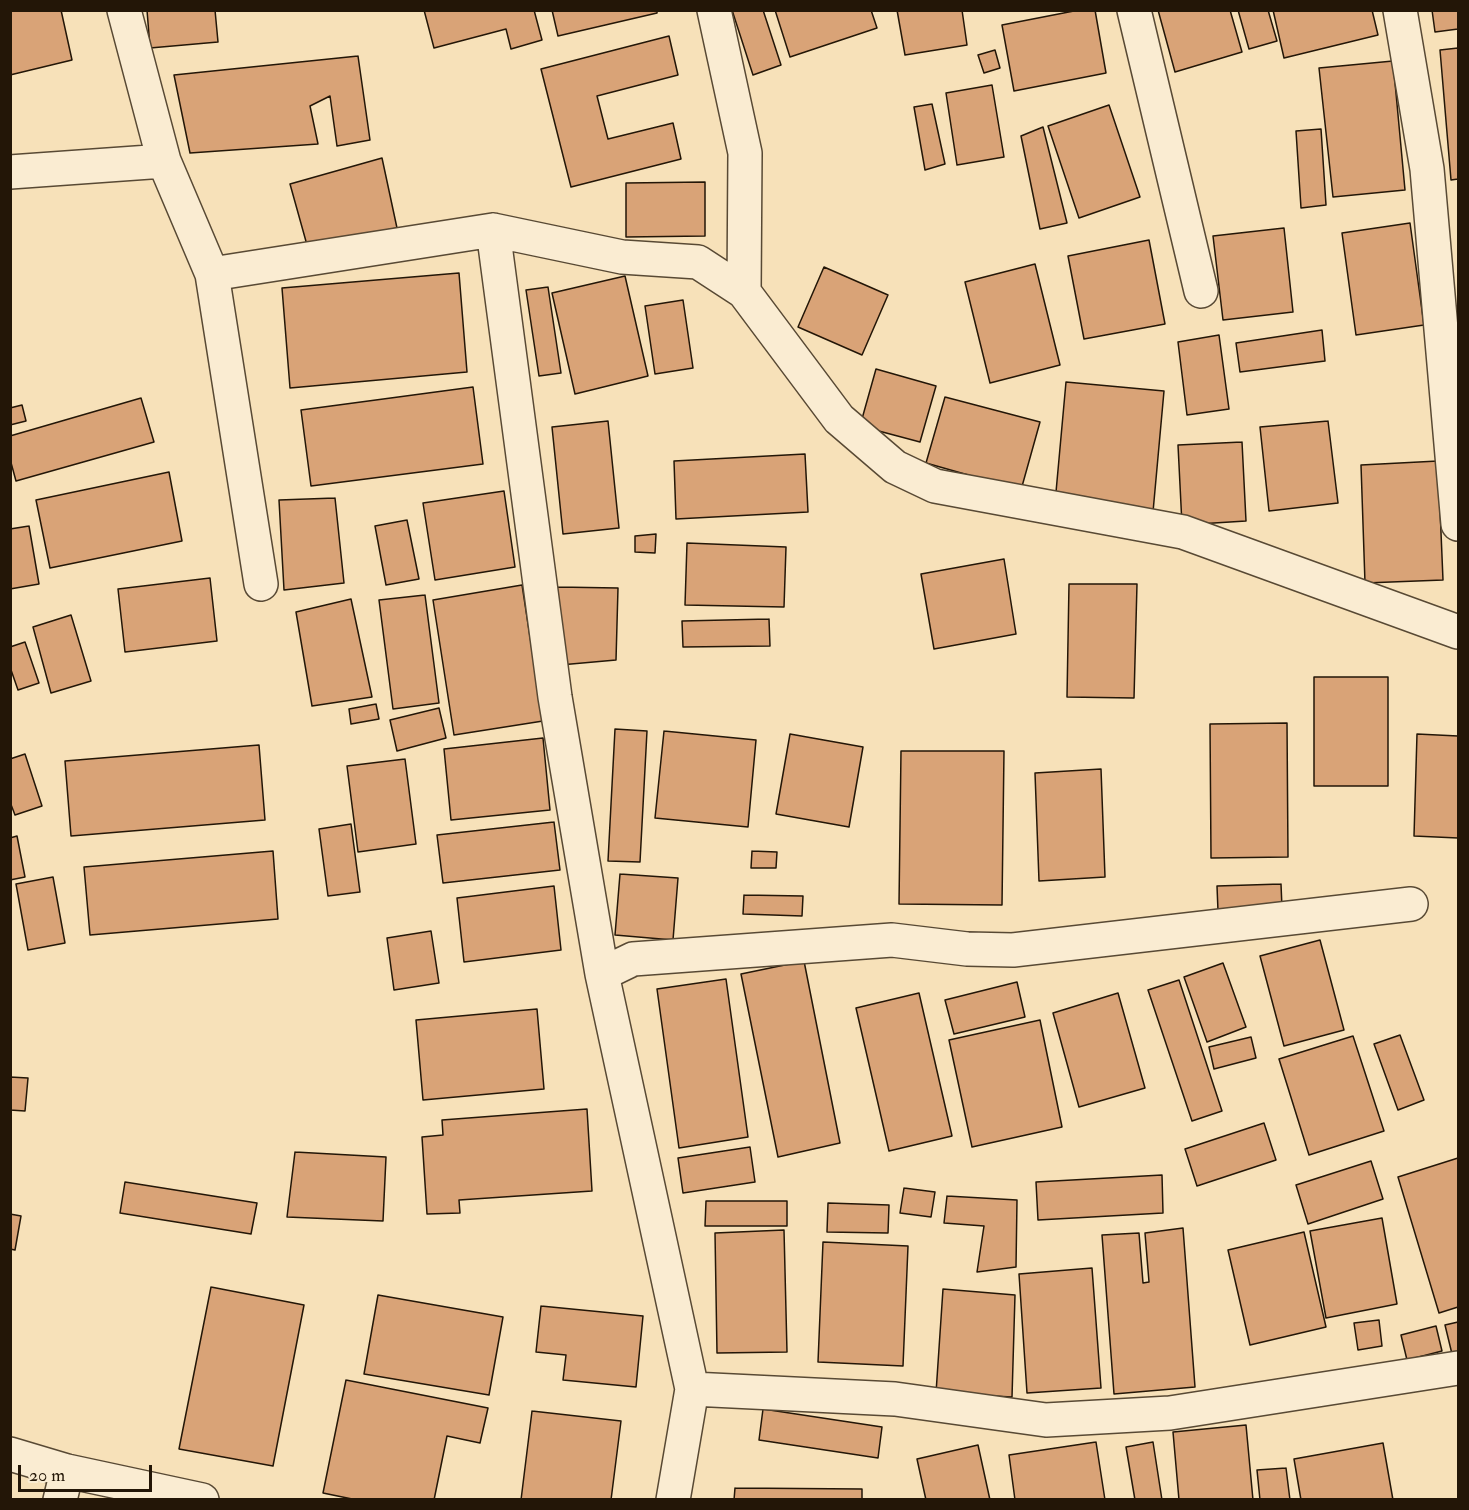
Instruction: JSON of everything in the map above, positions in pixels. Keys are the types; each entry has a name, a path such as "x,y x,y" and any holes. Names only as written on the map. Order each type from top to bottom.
{"street":[{"path":"124,10 164,161 212,274 261,584"},
{"path":"714,10 745,153 744,292"},
{"path":"1134,10 1201,291"},
{"path":"1400,10 1427,169 1458,524"},
{"path":"10,172 164,161"},
{"path":"212,274 493,230 622,257 698,262 744,292 839,419 895,467 905,472 935,486 1183,532 1458,632"},
{"path":"493,230 554,687 602,974 692,1389 673,1500"},
{"path":"602,974 633,959 892,940 967,949 1013,950 1411,904"},
{"path":"692,1389 895,1399 1046,1420 1170,1413 1458,1368"},
{"path":"10,1454 64,1485 202,1500"}],"building":[{"path":"10,10 61,10 72,60 10,75"},
{"path":"147,10 215,10 218,42 150,48"},
{"path":"424,10 534,10 542,40 511,49 506,29 434,48"},
{"path":"552,10 657,10 657,13 558,36"},
{"path":"732,10 763,10 781,65 753,75"},
{"path":"775,10 871,10 877,28 790,57"},
{"path":"897,10 962,10 967,45 905,55"},
{"path":"1079,10 1095,10 1106,73 1014,91 1002,25"},
{"path":"1158,10 1230,10 1242,52 1175,72"},
{"path":"1238,10 1268,10 1277,41 1249,49"},
{"path":"1273,10 1372,10 1378,35 1284,58"},
{"path":"1432,10 1458,10 1458,29 1435,32"},
{"path":"669,36 678,75 597,96 608,139 673,123 681,159 571,187 541,69"},
{"path":"1458,48 1458,179 1451,180 1440,50"},
{"path":"995,50 1000,68 984,73 978,55"},
{"path":"358,56 370,140 337,146 330,96 310,106 318,144 190,153 174,75"},
{"path":"1393,61 1405,190 1333,197 1319,68"},
{"path":"992,85 1004,157 957,165 946,93"},
{"path":"932,104 945,164 925,170 914,107"},
{"path":"1109,105 1140,197 1079,218 1048,126"},
{"path":"1043,127 1067,223 1040,229 1021,136"},
{"path":"1321,129 1326,205 1301,208 1296,131"},
{"path":"382,158 397,228 307,245 290,184"},
{"path":"705,182 705,236 626,237 626,183"},
{"path":"1410,223 1424,325 1356,335 1342,233"},
{"path":"1284,228 1293,312 1223,320 1213,236"},
{"path":"1149,240 1165,324 1084,339 1068,256"},
{"path":"1035,264 1060,365 990,383 965,282"},
{"path":"824,267 888,295 862,355 798,327"},
{"path":"459,273 467,372 290,388 282,288"},
{"path":"625,276 648,376 575,394 552,293"},
{"path":"548,287 561,373 539,376 526,290"},
{"path":"683,300 693,368 655,374 645,306"},
{"path":"1322,330 1325,361 1240,372 1236,343"},
{"path":"1219,335 1229,409 1187,415 1178,342"},
{"path":"876,369 936,386 920,442 860,426"},
{"path":"1066,382 1164,391 1153,512 1055,503"},
{"path":"473,387 483,464 311,486 301,410"},
{"path":"945,397 1040,422 1021,490 926,463"},
{"path":"141,398 154,442 16,481 10,459 10,436"},
{"path":"22,405 26,421 10,425 10,408"},
{"path":"608,421 619,528 563,534 552,427"},
{"path":"1328,421 1338,503 1269,511 1260,427"},
{"path":"1242,442 1246,521 1182,525 1178,445"},
{"path":"805,454 808,512 676,519 674,461"},
{"path":"1438,461 1443,580 1365,583 1361,465"},
{"path":"169,472 182,541 50,568 36,500"},
{"path":"504,491 515,567 435,580 423,503"},
{"path":"335,498 344,583 284,590 279,500"},
{"path":"407,520 419,579 386,585 375,526"},
{"path":"29,526 39,584 10,589 10,529"},
{"path":"656,534 655,553 635,552 635,536"},
{"path":"687,543 786,547 784,607 685,605"},
{"path":"1004,559 1016,634 934,649 921,574"},
{"path":"210,578 217,641 125,652 118,589"},
{"path":"1069,584 1137,584 1134,698 1067,697"},
{"path":"522,585 543,721 454,735 433,600"},
{"path":"557,587 618,588 616,660 560,665"},
{"path":"425,595 439,703 393,709 379,600"},
{"path":"351,599 372,697 312,706 296,612"},
{"path":"71,615 91,681 51,693 33,627"},
{"path":"769,619 770,646 683,647 682,621"},
{"path":"25,642 39,683 18,690 10,667 10,647"},
{"path":"1314,677 1388,677 1388,786 1314,786"},
{"path":"376,704 379,719 351,724 349,709"},
{"path":"439,708 446,738 397,751 390,720"},
{"path":"1287,723 1288,857 1211,858 1210,724"},
{"path":"615,729 647,731 640,862 608,861"},
{"path":"664,731 756,740 748,827 655,818"},
{"path":"790,734 863,747 849,827 776,814"},
{"path":"1417,734 1458,736 1458,838 1414,836"},
{"path":"543,738 550,810 451,820 444,749"},
{"path":"259,745 265,820 71,836 65,761"},
{"path":"901,751 1004,751 1002,905 899,904"},
{"path":"25,754 42,806 15,815 10,802 10,759"},
{"path":"405,759 416,844 358,852 347,766"},
{"path":"1101,769 1105,877 1039,881 1035,773"},
{"path":"554,822 560,870 443,883 437,835"},
{"path":"351,824 360,892 328,896 319,829"},
{"path":"17,836 25,877 10,880 10,838"},
{"path":"273,851 278,919 90,935 84,867"},
{"path":"752,851 777,852 776,868 751,868"},
{"path":"620,874 678,878 673,940 615,935"},
{"path":"53,877 65,943 28,950 16,884"},
{"path":"1281,884 1282,908 1218,911 1217,886"},
{"path":"554,886 561,950 464,962 457,898"},
{"path":"744,895 803,896 802,916 743,914"},
{"path":"431,931 439,983 394,990 387,938"},
{"path":"1320,940 1344,1030 1284,1046 1260,956"},
{"path":"804,961 840,1143 778,1157 741,974"},
{"path":"1223,963 1246,1027 1207,1042 1184,977"},
{"path":"726,979 748,1137 679,1148 657,989"},
{"path":"1179,980 1222,1111 1192,1121 1148,990"},
{"path":"1017,982 1025,1017 954,1034 945,1000"},
{"path":"919,993 952,1136 889,1151 856,1008"},
{"path":"1118,993 1145,1088 1079,1107 1053,1013"},
{"path":"537,1009 544,1089 423,1100 416,1020"},
{"path":"1040,1020 1062,1127 972,1147 949,1040"},
{"path":"1400,1035 1424,1100 1398,1110 1374,1044"},
{"path":"1353,1036 1384,1131 1309,1155 1279,1059"},
{"path":"1251,1037 1256,1058 1214,1069 1209,1047"},
{"path":"10,1077 28,1078 25,1111 10,1110"},
{"path":"587,1109 592,1191 459,1200 460,1213 427,1214 422,1137 443,1135 442,1120"},
{"path":"1264,1123 1276,1160 1197,1186 1185,1149"},
{"path":"750,1147 755,1182 683,1193 678,1158"},
{"path":"295,1152 386,1157 383,1221 287,1217"},
{"path":"1458,1158 1458,1307 1439,1313 1398,1177"},
{"path":"1371,1161 1383,1199 1308,1224 1296,1185"},
{"path":"1162,1175 1163,1213 1038,1220 1036,1182"},
{"path":"125,1182 257,1203 251,1234 120,1213"},
{"path":"904,1188 935,1192 931,1217 900,1213"},
{"path":"947,1196 1017,1200 1016,1267 977,1272 984,1226 944,1223"},
{"path":"706,1201 787,1201 787,1226 705,1226"},
{"path":"828,1203 889,1205 888,1233 827,1232"},
{"path":"10,1214 21,1216 15,1250 10,1249"},
{"path":"1382,1218 1397,1304 1326,1318 1310,1231"},
{"path":"1183,1228 1195,1387 1114,1394 1102,1235 1139,1233 1143,1283 1149,1282 1145,1233"},
{"path":"784,1230 787,1352 717,1353 715,1233"},
{"path":"1304,1232 1326,1327 1250,1345 1228,1250"},
{"path":"823,1242 908,1246 903,1366 818,1362"},
{"path":"1092,1268 1101,1388 1027,1393 1019,1274"},
{"path":"211,1287 304,1305 273,1466 179,1449"},
{"path":"943,1289 1015,1295 1012,1397 936,1393"},
{"path":"378,1295 503,1317 489,1395 364,1374"},
{"path":"541,1306 643,1316 636,1387 563,1380 566,1355 536,1352"},
{"path":"1379,1320 1382,1346 1358,1350 1354,1323"},
{"path":"1458,1322 1458,1352 1452,1354 1445,1325"},
{"path":"1436,1326 1442,1351 1407,1360 1401,1335"},
{"path":"346,1380 488,1408 480,1443 447,1436 434,1500 357,1500 323,1493"},
{"path":"763,1409 882,1427 878,1458 759,1440"},
{"path":"532,1411 621,1421 611,1500 521,1500"},
{"path":"1246,1425 1253,1500 1179,1500 1173,1432"},
{"path":"1096,1442 1105,1500 1015,1500 1009,1455"},
{"path":"1153,1442 1162,1500 1135,1500 1126,1447"},
{"path":"1383,1443 1393,1500 1301,1500 1294,1459"},
{"path":"978,1445 990,1500 926,1500 917,1459"},
{"path":"1286,1468 1290,1500 1260,1500 1257,1470"},
{"path":"735,1488 862,1489 862,1500 734,1500"}]}
